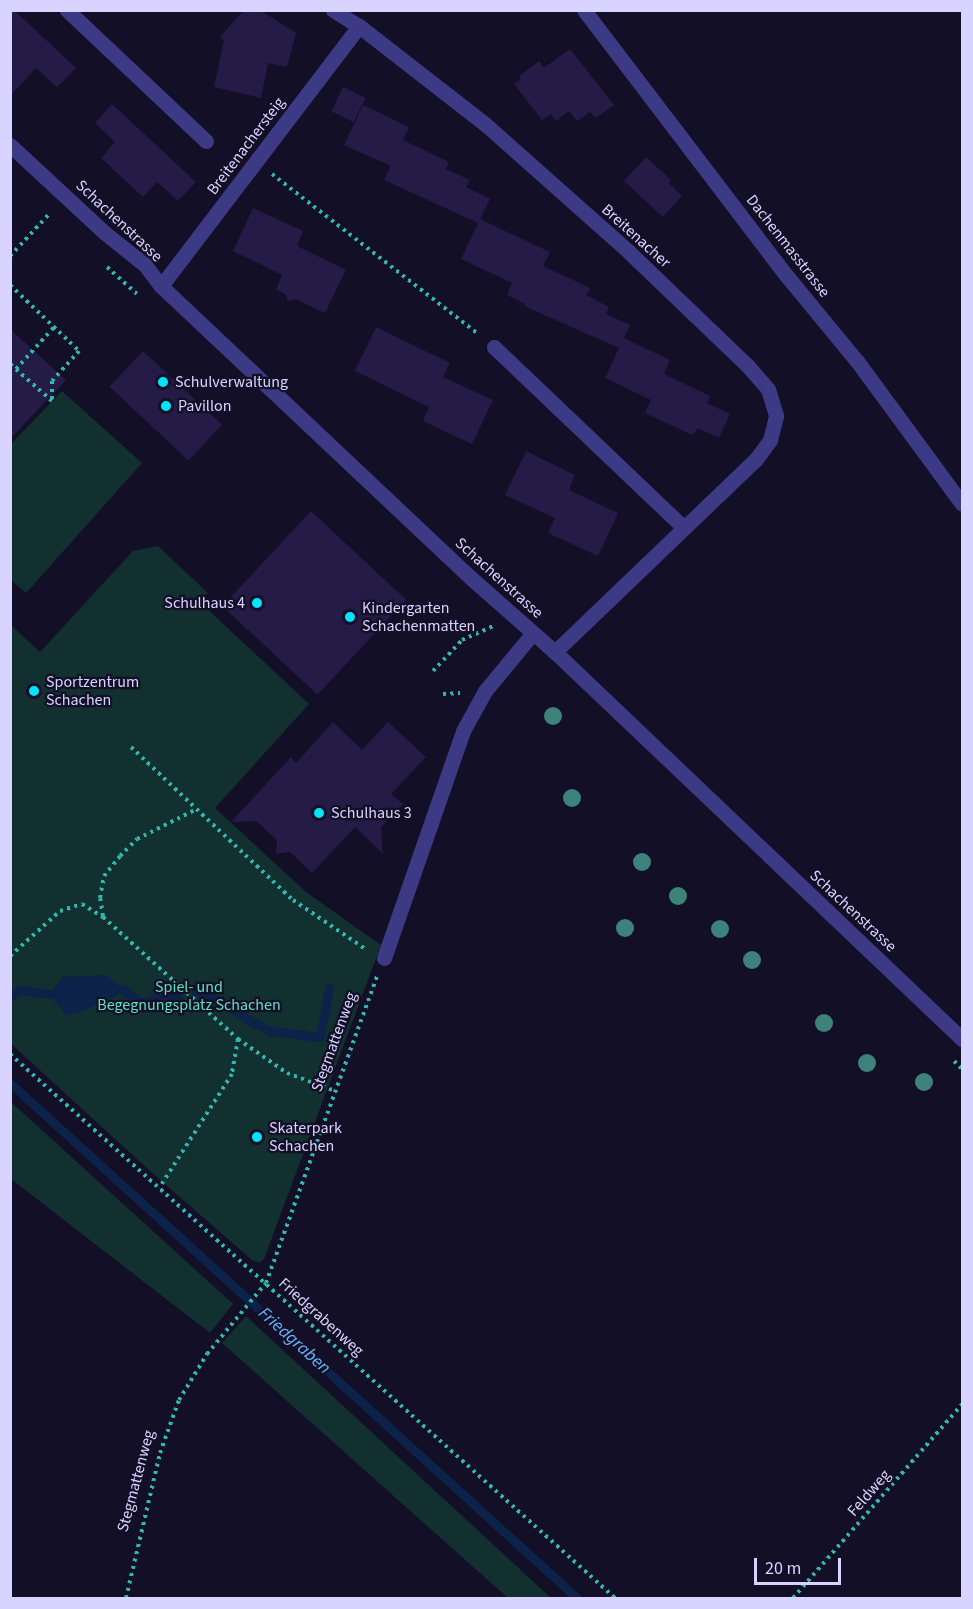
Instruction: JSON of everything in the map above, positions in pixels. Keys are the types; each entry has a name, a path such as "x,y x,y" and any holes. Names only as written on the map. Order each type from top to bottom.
{"street":[{"path":"67,10 206,141"},
{"name":"Breitenacher","path":"333,10 359,26 485,124 629,252 747,365 768,389 776,416 770,440 756,459 555,652"},
{"name":"Dachenmasstrasse","path":"584,10 786,275 857,361 963,504"},
{"name":"Breitenachersteig","path":"160,286 258,162 359,26"},
{"name":"Schachenstrasse","path":"10,145 105,233 145,265 160,286 471,578 555,652 963,1039"},
{"path":"494,346 684,528"},
{"path":"384,958 463,731 484,691 533,633"}],"path":[{"path":"258,162 494,346"},
{"path":"10,256 51,213"},
{"path":"10,285 79,351 52,381 52,401 10,364"},
{"path":"16,369 55,326"},
{"path":"433,671 462,640 493,626"},
{"path":"131,747 293,900 355,944 384,958"},
{"path":"103,917 100,898 104,876 120,856 137,838 197,809"},
{"path":"10,956 60,911 82,904 103,917 238,1039 287,1073 335,1091"},
{"name":"Stegmattenweg","path":"126,1599 160,1453 179,1400 207,1354 266,1283 384,958"},
{"path":"159,1188 232,1074 238,1039"},
{"name":"Friedgrabenweg","path":"10,1054 615,1599"},
{"name":"Feldweg","path":"793,1599 963,1404"}],"green space":[{"path":"62,391 142,463 26,593 11,580 11,444"},
{"name":"Spiel- und Begegnungsplatz Schachen","path":"158,546 208,593 201,603 309,704 215,808 306,892 381,945 264,1259 259,1263 252,1260 150,1171 11,1044 11,625 40,652 133,551"},
{"path":"10,1101 233,1304 210,1333 11,1179"},
{"path":"246,1316 551,1598 508,1598 222,1343"}],"water":[{"path":"106,975 122,989 115,997 82,1011 66,1016 50,994 63,977"}],"building":[{"path":"10,10 14,10 76,68 57,87 36,68 10,96"},
{"path":"244,10 260,10 296,33 287,67 268,63 261,98 214,87 224,41 220,37"},
{"path":"570,49 614,105 596,118 590,112 577,121 569,111 556,121 551,114 542,120 514,84 521,79 519,76 539,61 544,68"},
{"path":"343,87 365,98 354,122 331,111"},
{"path":"112,104 196,182 178,201 157,182 143,197 101,158 115,142 95,123"},
{"path":"363,105 409,127 403,140 449,162 446,169 470,180 466,187 490,199 480,219 550,252 543,266 590,288 586,295 609,307 606,314 630,325 624,338 670,360 664,374 710,396 707,403 730,414 719,438 698,428 692,435 645,413 651,400 605,378 619,348 524,306 525,304 507,295 512,283 461,259 478,223 384,180 391,166 344,145"},
{"path":"646,157 671,180 669,183 682,196 663,217 624,181"},
{"path":"253,208 303,231 297,246 346,270 325,313 295,299 288,301 285,294 276,290 282,275 233,251"},
{"path":"376,327 450,363 443,377 493,400 472,444 423,421 429,407 355,371"},
{"path":"10,329 66,380 10,439"},
{"name":"Pavillon","path":"143,351 222,425 189,460 110,387"},
{"path":"526,451 575,475 569,490 618,513 598,556 548,533 555,518 505,495"},
{"name":"Schulhaus 4","path":"311,511 406,600 317,695 222,606"},
{"name":"Schulhaus 3","path":"333,722 362,750 388,722 426,757 391,794 403,804 381,827 383,854 355,827 312,873 290,852 276,854 277,840 256,821 231,822 291,757 296,763"}],"waterway":[{"path":"196,992 220,1000 247,1019 271,1031 320,1037 329,988"},
{"path":"122,989 140,1002 149,1002 158,995 178,998"},
{"path":"10,995 21,990 50,994"},
{"name":"Friedgraben","path":"10,1083 577,1598"}],"place":[{"name":"Schulverwaltung","path":"163,382"},
{"name":"Pavillon","path":"166,406"},
{"name":"Schulhaus 4","path":"257,603"},
{"name":"Kindergarten Schachenmatten","path":"350,617"},
{"name":"Sportzentrum Schachen","path":"34,691"},
{"name":"Schulhaus 3","path":"319,813"},
{"name":"Skaterpark Schachen","path":"257,1137"}]}
